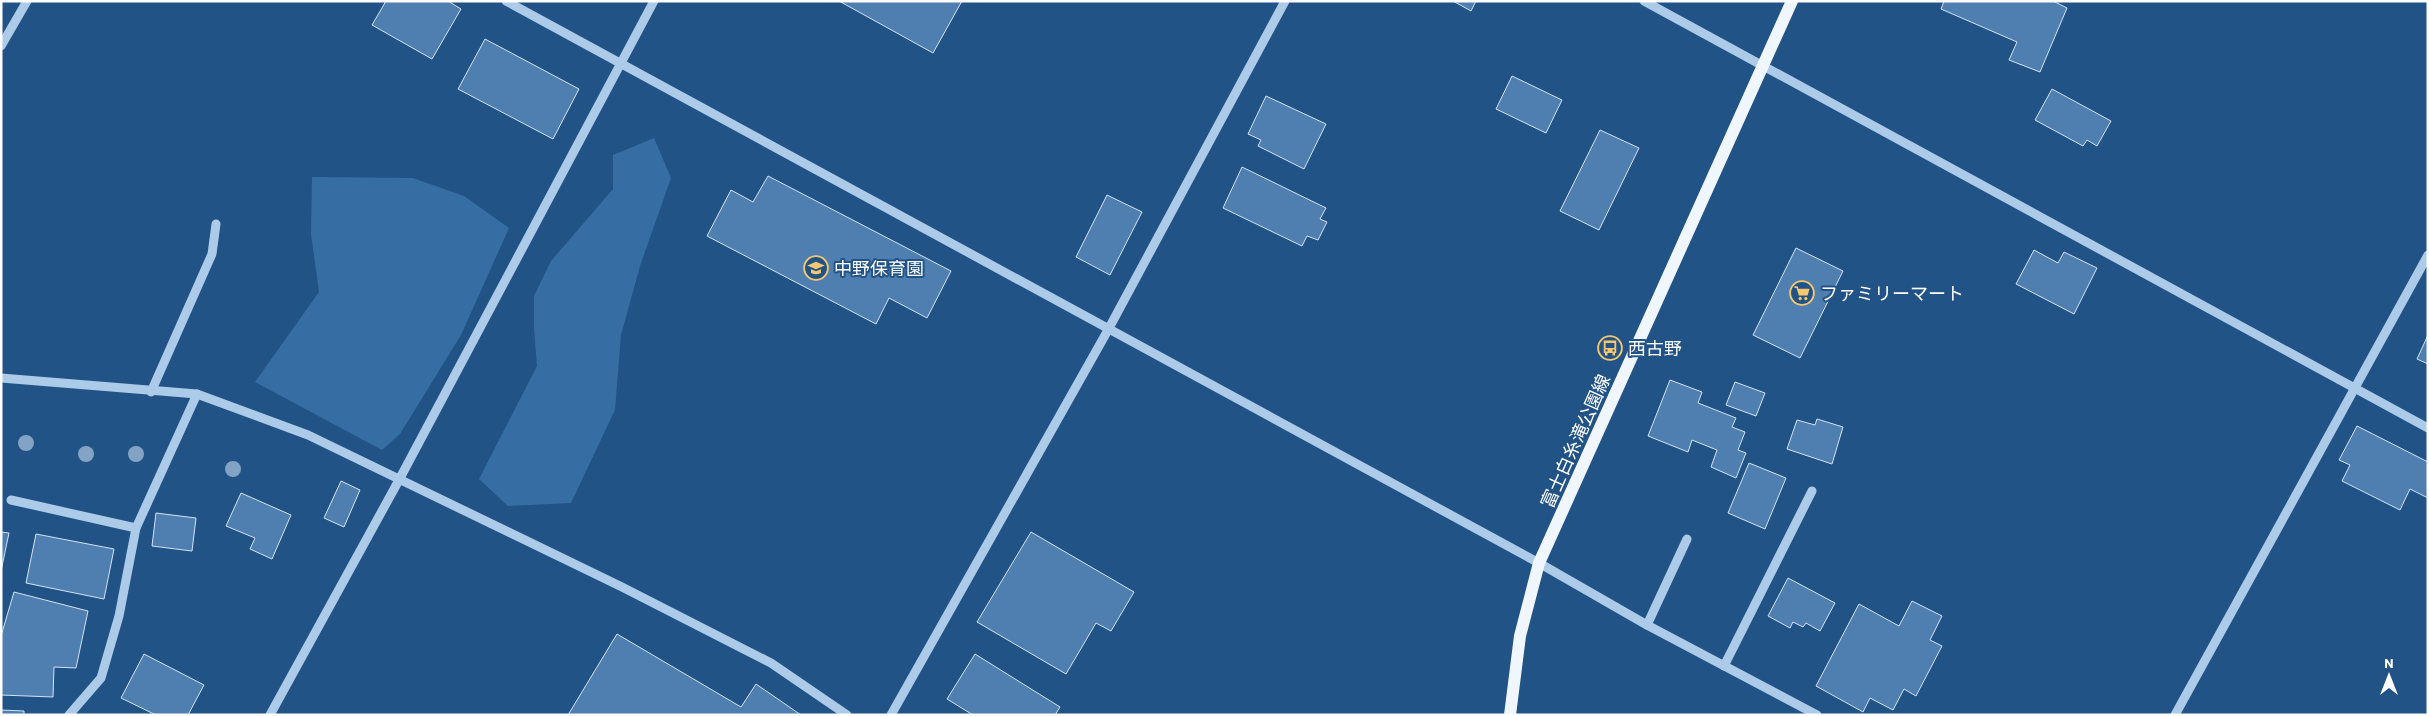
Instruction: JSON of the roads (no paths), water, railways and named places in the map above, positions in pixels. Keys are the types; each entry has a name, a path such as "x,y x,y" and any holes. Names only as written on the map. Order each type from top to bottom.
{"main road":[{"name":"富士白糸滝公園線","path":"1510,715 1520,636 1539,562 1792,1"}],"street":[{"path":"1,46 27,1"},
{"path":"506,1 620,65 1539,562 1647,625 1817,715"},
{"path":"270,715 399,480 654,1"},
{"path":"891,715 1108,330 1285,1"},
{"path":"1644,1 1762,67 2428,428"},
{"path":"151,392 212,254 216,224"},
{"path":"2175,715 2428,255"},
{"path":"1,378 151,392 197,394 308,435 622,587 771,663 848,715"},
{"path":"69,715 101,678 119,616 136,528 197,394"},
{"path":"1724,666 1812,491"},
{"path":"11,500 136,528"},
{"path":"1647,625 1687,539"}],"place":[{"name":"中野保育園","path":"816,268"},
{"name":"ファミリーマート","path":"1802,293"},
{"name":"西古野","path":"1610,348"}]}
